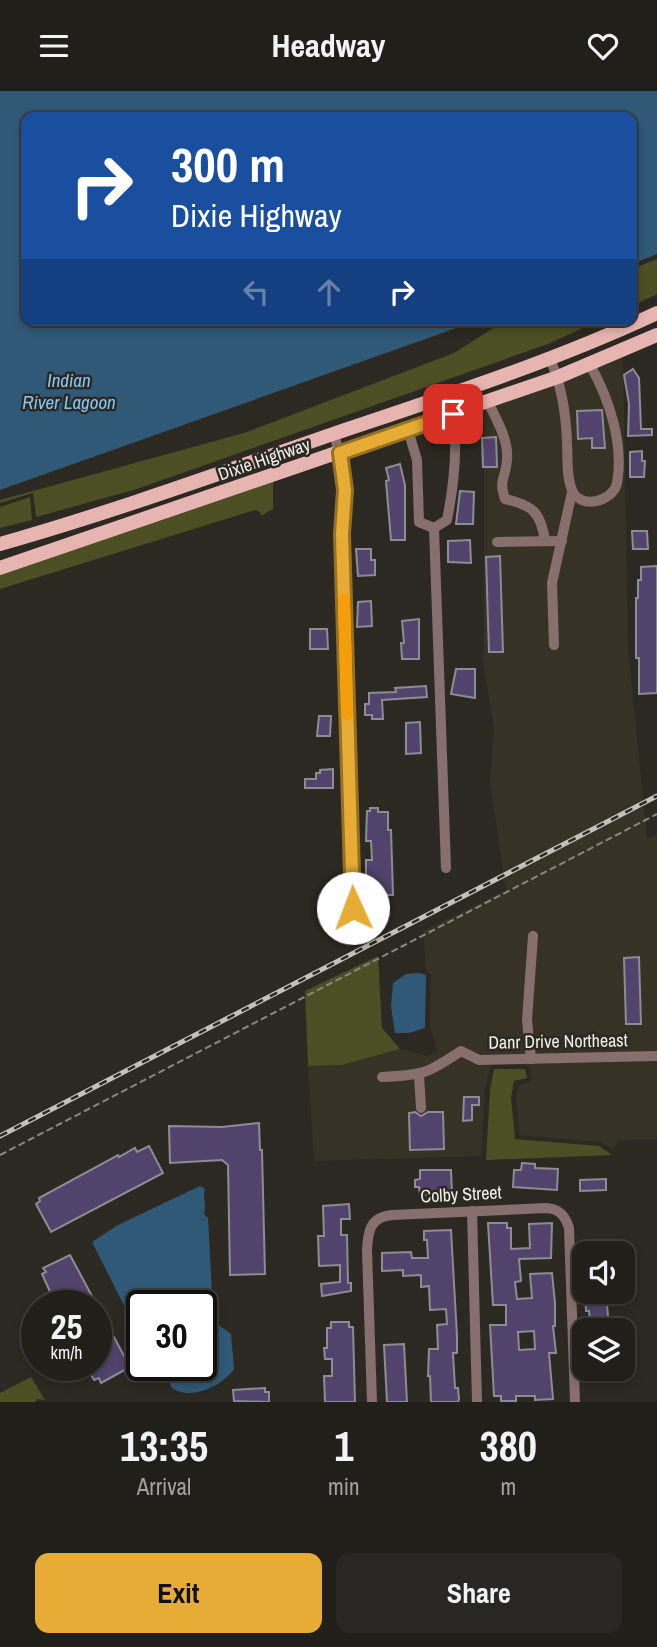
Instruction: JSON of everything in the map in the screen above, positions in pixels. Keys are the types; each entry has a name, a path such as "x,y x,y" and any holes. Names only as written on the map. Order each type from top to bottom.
{"main road":[{"name":"Dixie Highway","path":"637,322 657,313"},
{"name":"Dixie Highway","path":"0,544 98,515 550,359 627,326"},
{"name":"Dixie Highway","path":"0,568 488,402 590,365 657,335"}],"street":[{"path":"550,359 558,377 566,420 568,474 572,492 552,583 554,645"},
{"path":"572,492 578,498 595,501 611,495 617,485 618,459 612,419 603,387 590,365"},
{"path":"488,402 505,440 507,460 500,484 505,499 526,503 538,514 545,541"},
{"path":"434,528 447,520 454,487 453,414"},
{"path":"408,430 417,460 419,522 434,528"},
{"path":"334,434 340,453 345,490 342,534 353,908"},
{"path":"434,528 446,868"},
{"path":"497,542 562,541"},
{"path":"531,1059 527,1020 533,936"},
{"name":"Danr Drive Northeast","path":"419,1075 433,1070 461,1051 480,1060 657,1056"},
{"path":"382,1077 419,1075 421,1108"},
{"name":"Colby Street","path":"372,1402 368,1234 375,1220 384,1216 546,1207 564,1215 569,1227 575,1402"},
{"path":"472,1211 477,1402"}],"path":[{"path":"0,1154 657,814"}],"shaded area":[{"path":"623,357 628,648 647,839 657,834 657,1139 618,1140 613,1149 599,1142 520,1135 516,1098 519,1085 532,1080 530,1068 525,1065 494,1064 490,1067 485,1089 481,1156 314,1161 308,1066 342,1065 400,1049 428,1056 438,1051 430,1028 431,975 426,971 423,931 506,890 490,783 494,727 482,657 484,408"}],"green space":[{"path":"657,259 657,294 637,304 637,267"},
{"path":"497,326 587,326 548,344 137,489 36,517 33,493 0,503 0,500 244,433 454,353"},
{"path":"273,481 273,509 261,516 260,512 255,510 0,589 0,574"},
{"path":"30,497 32,520 0,528 0,507"},
{"path":"378,956 382,1028 400,1049 342,1065 308,1066 305,991"},
{"path":"494,1069 525,1069 527,1078 514,1081 511,1098 515,1139 599,1146 612,1155 486,1160 490,1090"},
{"path":"23,1381 33,1381 45,1400 0,1402 0,1393"}],"water":[{"name":"Indian River Lagoon","path":"0,91 657,91 657,254 637,262 637,112 21,112 21,326 462,326 0,490"},
{"path":"406,974 426,975 425,1028 409,1033 395,1033 391,1006 393,983"},
{"path":"200,1186 205,1189 204,1214 208,1218 212,1290 126,1290 126,1309 92,1242 118,1225"},
{"path":"217,1324 231,1334 234,1369 229,1375 206,1390 188,1393 172,1388 169,1381 217,1381"}],"building":[{"path":"633,369 639,378 641,429 652,429 652,435 628,436 629,404 624,375"},
{"path":"602,410 605,448 592,448 592,438 578,439 577,411"},
{"path":"496,437 497,467 483,467 482,438"},
{"path":"642,451 642,461 645,461 644,477 630,477 630,452"},
{"path":"400,464 405,485 405,540 391,540 386,481 389,480 386,468"},
{"path":"460,491 474,492 473,524 456,524"},
{"path":"632,531 647,531 648,549 633,549"},
{"path":"470,540 471,563 448,562 448,541"},
{"path":"356,549 371,549 371,560 375,560 375,575 358,576"},
{"path":"500,556 503,652 489,652 486,557"},
{"path":"657,566 657,693 639,694 639,658 636,658 638,580 641,580 641,567"},
{"path":"371,601 372,626 357,627 358,602"},
{"path":"419,619 419,659 402,659 402,621"},
{"path":"310,629 327,629 328,649 310,649"},
{"path":"456,669 475,669 475,698 451,694"},
{"path":"426,686 427,697 382,700 383,719 372,719 372,715 365,715 369,693 396,692 395,688"},
{"path":"319,716 331,716 330,736 317,736"},
{"path":"420,722 421,753 406,754 406,723"},
{"path":"333,769 333,788 305,788 305,779 316,779 316,773 320,773 320,770"},
{"path":"370,808 378,808 378,812 388,812 393,895 366,895 366,860 372,860 371,841 366,841 367,811 370,811"},
{"path":"639,957 641,1024 626,1024 624,958"},
{"path":"464,1097 479,1097 479,1105 472,1105 472,1120 463,1121"},
{"path":"415,1112 421,1116 428,1112 443,1112 444,1149 410,1150 409,1113"},
{"path":"259,1123 265,1274 230,1275 228,1165 222,1160 170,1163 169,1126 222,1127"},
{"path":"149,1146 163,1173 51,1232 36,1204 40,1201 39,1198 118,1155 119,1157 135,1148 137,1152"},
{"path":"522,1163 535,1164 535,1168 558,1169 557,1190 513,1187 514,1170 521,1170"},
{"path":"420,1170 451,1170 452,1195 420,1195 419,1187 415,1187 415,1180 420,1179"},
{"path":"606,1179 606,1190 580,1191 580,1180"},
{"path":"349,1204 350,1219 341,1219 341,1235 347,1235 348,1283 351,1283 351,1291 322,1296 321,1284 340,1282 340,1265 319,1266 318,1236 324,1236 323,1206"},
{"path":"488,1223 507,1223 507,1228 511,1228 511,1249 530,1248 529,1224 552,1223 551,1258 519,1259 521,1281 515,1282 517,1299 532,1298 530,1274 552,1273 556,1353 549,1353 553,1399 535,1400 535,1396 516,1396 516,1401 501,1401 501,1396 494,1396 490,1325 506,1325 506,1305 493,1305","holes":["534,1331 535,1349 519,1350 518,1332"]},
{"path":"451,1230 457,1336 457,1353 453,1353 455,1388 458,1388 459,1399 458,1402 431,1402 429,1349 438,1349 437,1325 447,1324 446,1309 430,1310 429,1286 421,1287 421,1275 403,1276 403,1270 382,1271 382,1253 411,1252 412,1258 428,1258 424,1231"},
{"path":"70,1255 89,1290 49,1290 42,1274 46,1272 43,1268"},
{"path":"586,1304 607,1304 608,1318 590,1318 589,1311 586,1311"},
{"path":"331,1322 349,1322 349,1327 353,1327 355,1402 325,1402 324,1376 332,1376 332,1359 325,1359 324,1348 327,1348 327,1328 331,1328"},
{"path":"112,1333 126,1360 126,1369 112,1377"},
{"path":"404,1344 407,1402 387,1402 384,1345"},
{"path":"265,1388 265,1392 269,1392 269,1402 234,1401 233,1390"}],"railway":[{"path":"0,1136 657,796"}],"slow traffic":[{"path":"344,599 347,714"}],"route":[{"path":"353,908 342,534 345,490 340,453 453,414"}]}
